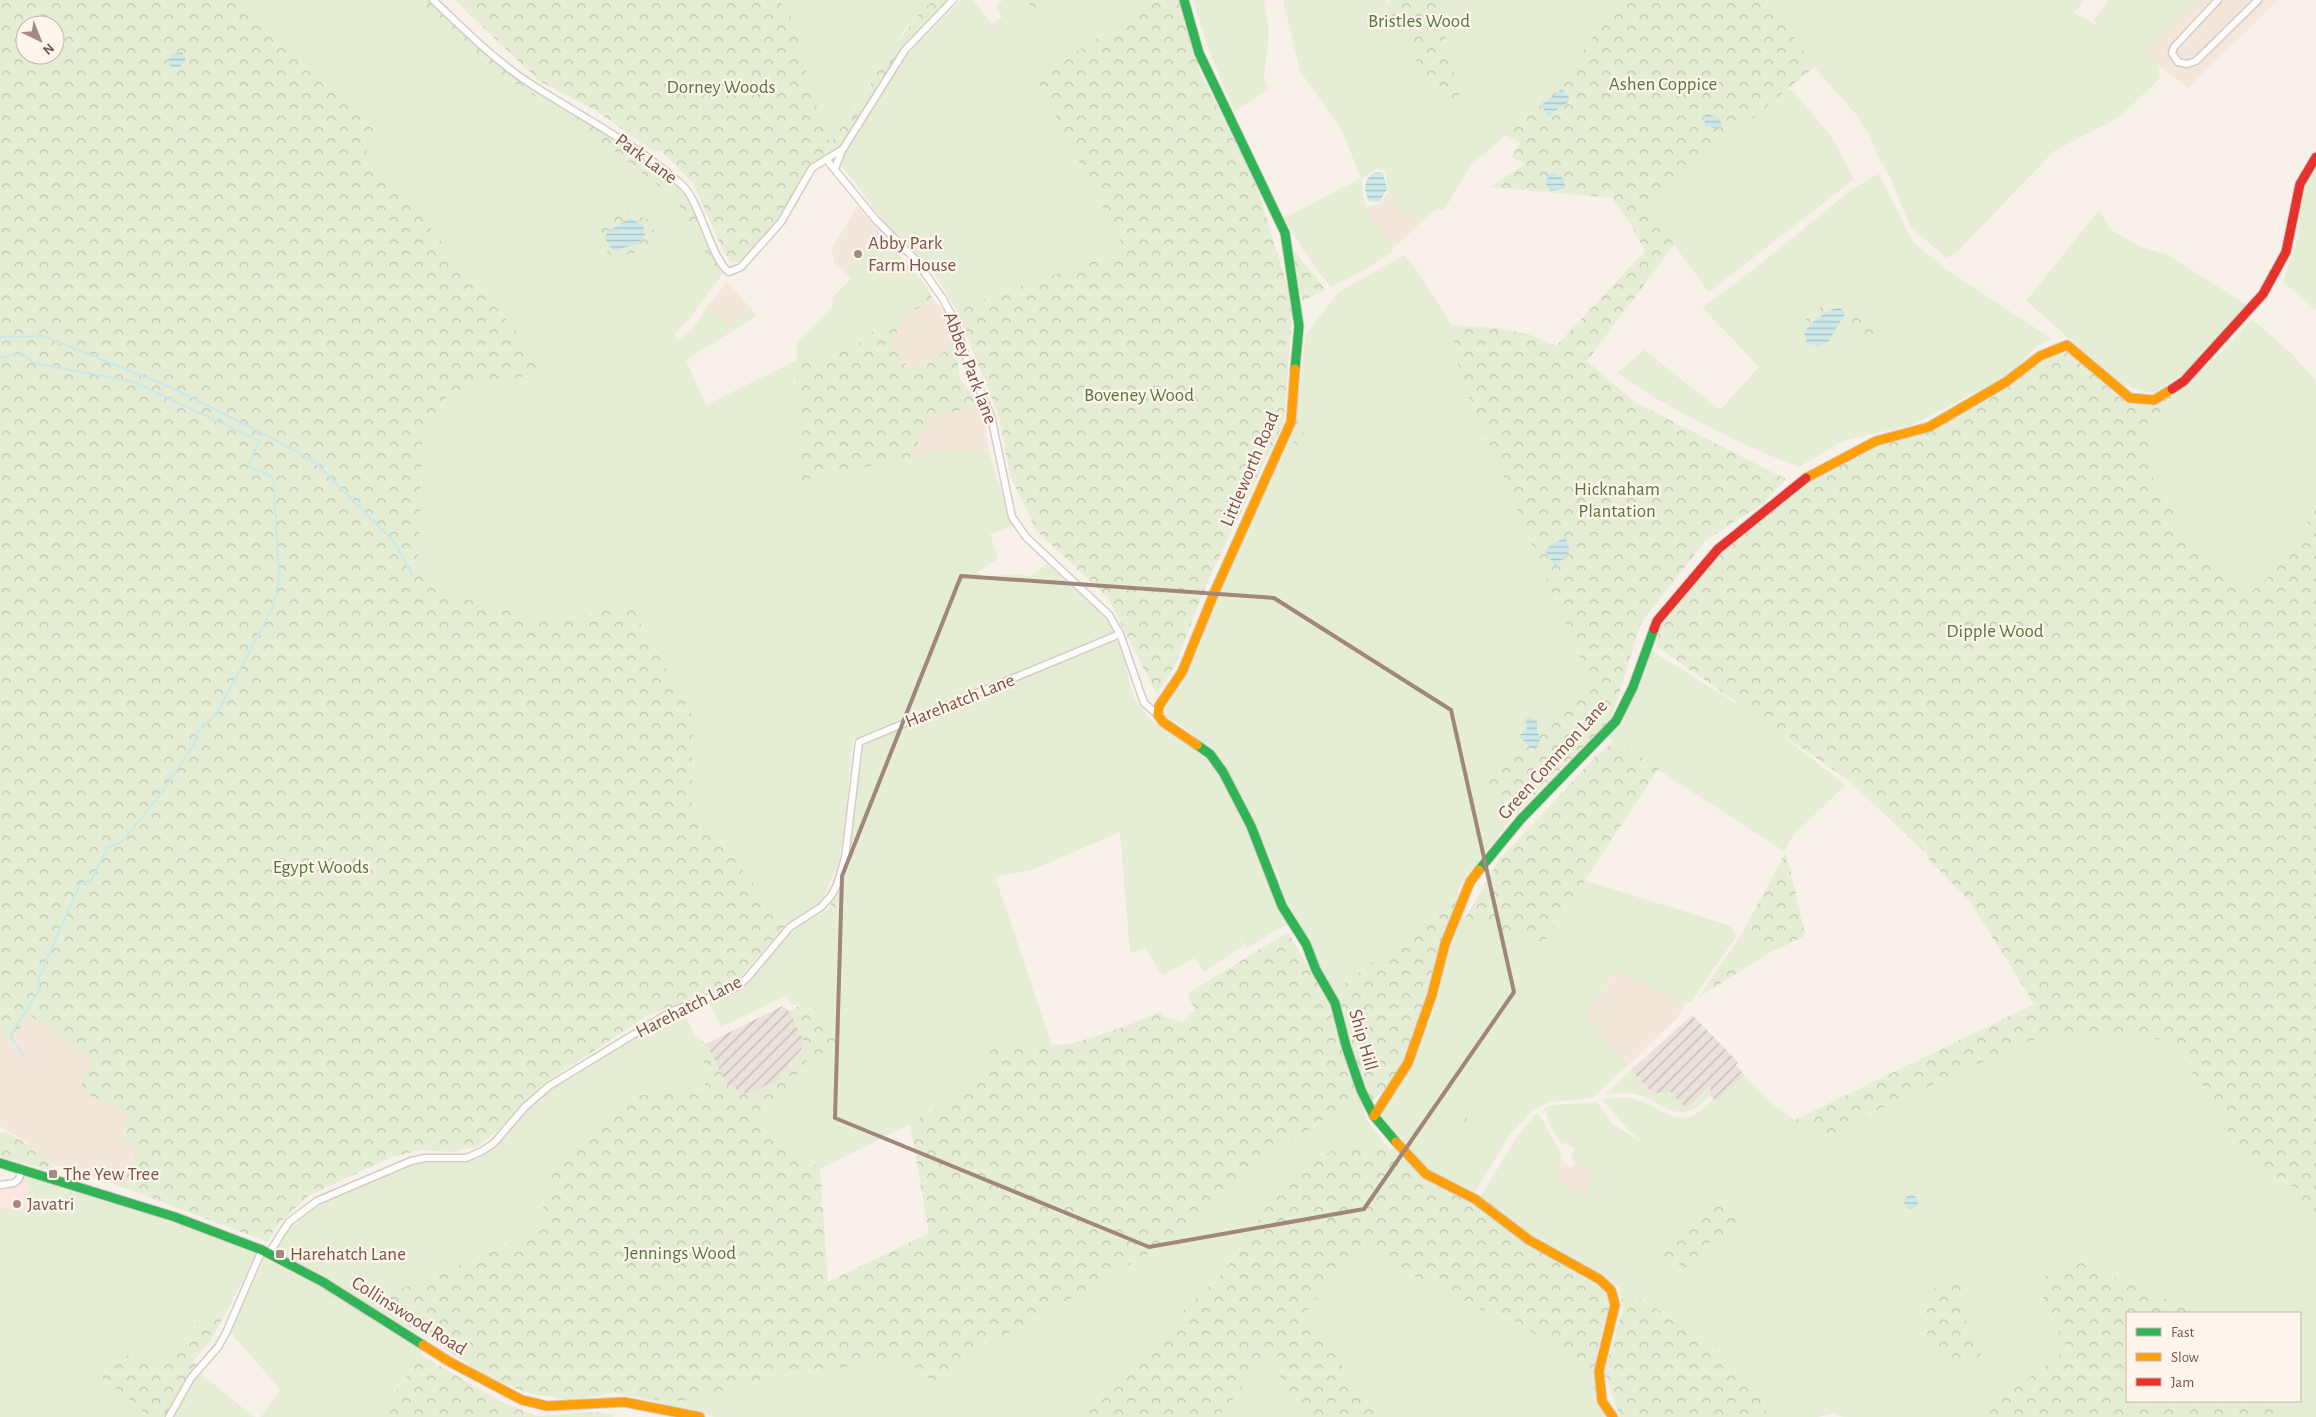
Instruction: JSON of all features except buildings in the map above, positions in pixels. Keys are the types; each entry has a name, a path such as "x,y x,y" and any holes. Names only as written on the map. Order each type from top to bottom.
{"street":[{"name":"Park Lane","path":"433,0 482,45 533,86 586,116 646,157 684,187 719,259 729,272 741,266 754,254 781,222 812,168 826,159"},
{"path":"835,169 843,148 905,50 952,0"},
{"name":"Littleworth Road","path":"1158,714 1159,706 1182,672 1215,590 1291,422 1299,326 1285,233 1207,71 1184,0"},
{"path":"2218,0 2174,47 2172,53 2178,62 2187,64 2196,61 2258,0"},
{"path":"826,159 843,148"},
{"name":"Green Common Lane","path":"1374,1116 1408,1063 1432,995 1445,944 1470,882 1521,819 1616,721 1633,687 1657,622 1718,549 1800,481 1876,441 1929,427 2006,382 2040,356 2067,345 2130,398 2154,400 2184,381 2263,294 2286,252 2300,184 2316,157"},
{"name":"Abbey Park lane","path":"826,159 876,220 915,259 943,299 954,320 968,363 991,416 1012,517 1026,537 1100,604 1120,634 1144,703 1158,714"},
{"name":"Harehatch Lane","path":"266,1252 289,1222 317,1201 411,1161 425,1158 466,1158 482,1151 494,1143 525,1107 548,1086 672,1012 735,988 747,978 790,927 821,907 831,896 837,884 844,858 859,742 1120,634"},
{"name":"Ship Hill","path":"1158,714 1163,722 1210,754 1223,772 1251,826 1270,869 1282,906 1306,944 1316,970 1335,1003 1342,1024 1346,1046 1361,1090 1374,1116 1426,1174 1475,1199 1529,1240 1606,1284 1614,1297 1615,1305 1599,1371 1602,1401 1613,1417"},
{"name":"Collinswood Road","path":"0,1163 175,1217 266,1252 323,1282 466,1371 522,1400 547,1406 624,1402 700,1417"},
{"path":"0,1185 14,1184 21,1170"},
{"path":"169,1417 191,1378 221,1343 266,1252"}],"highlighted area":[{"path":"961,576 1274,598 1451,710 1514,992 1364,1209 1149,1247 835,1118 842,876"}],"shaded area":[{"path":"2198,0 2278,0 2188,88 2147,56 2152,46"},
{"path":"1388,193 1403,214 1409,209 1420,223 1395,247 1391,248 1366,211 1367,206 1380,204"},
{"path":"857,206 881,234 846,274 834,263 832,249"},
{"path":"727,282 757,316 744,315 728,325 708,305"},
{"path":"933,299 951,318 957,341 932,362 910,369 891,347 902,318"},
{"path":"982,406 989,451 932,449 910,458 931,416"},
{"path":"1616,971 1685,1003 1678,1017 1628,1065 1585,1017"},
{"path":"782,1006 789,1011 804,1041 801,1050 776,1081 748,1094 728,1086 706,1044"},
{"path":"29,1015 92,1057 127,1113 124,1141 135,1143 136,1151 122,1187 53,1164 40,1156 28,1143 0,1126 0,1033 12,1041"},
{"path":"1692,1015 1738,1062 1736,1065 1745,1076 1717,1101 1704,1092 1686,1108 1666,1093 1657,1094 1651,1092 1631,1070"},
{"path":"1559,1158 1570,1167 1575,1162 1596,1175 1585,1195 1559,1181 1552,1167"},
{"path":"22,1180 29,1181 25,1211 0,1208 0,1186 16,1185"}],"green space":[{"name":"Egypt Woods","path":"0,0 247,0 238,8 377,132 366,151 549,371 448,393 422,444 418,571 440,593 553,621 633,604 637,618 693,716 692,804 786,925 737,980 647,1016 543,1084 503,1126 478,1146 450,1152 422,1150 392,1157 308,1196 276,1226 268,1242 122,1187 136,1151 135,1143 124,1142 127,1113 80,1091 92,1057 29,1015 12,1041 0,1033"},
{"path":"247,0 415,0 443,20 501,75 560,113 568,122 607,146 659,186 672,193 710,261 721,276 688,321 674,334 678,341 695,326 708,305 728,325 744,315 757,316 686,360 706,405 797,360 910,458 932,449 989,451 1012,526 990,534 998,559 977,572 982,577 1020,574 1030,577 1047,564 1099,611 1115,632 853,739 839,862 822,901 786,925 692,804 693,716 637,618 633,604 553,621 440,593 418,571 422,444 448,393 549,371 365,151 377,132 238,8","holes":["591,231 652,240 637,253 610,255"]},
{"path":"415,0 429,0 480,47 644,158 683,189 718,259 716,261 723,274 721,276 710,261 672,193 659,186 607,146 568,122 560,113 501,75 443,20"},
{"name":"Dorney Woods","path":"455,0 779,0 796,24 809,83 830,143 856,108 890,51 923,9 935,0 953,0 907,51 848,142 825,161 802,186 771,233 740,262 731,263 724,253 693,183 661,151 653,151 595,110 539,81"},
{"path":"779,0 935,0 910,23 900,36 855,108 830,143 809,83 796,24"},
{"path":"961,0 973,0 992,24 1002,17 996,5 1003,0 1154,0 1036,79 1125,250 956,309 930,267 886,224 839,162 909,53"},
{"path":"1025,0 1047,0 1048,2 1034,8"},
{"name":"Boveney Wood","path":"1154,0 1179,0 1200,71 1256,184 1293,305 1284,422 1207,583 1176,663 1157,695 1108,598 1036,530 1010,475 999,417 956,309 1125,250 1036,79"},
{"path":"1193,0 1264,0 1269,31 1264,77 1268,90 1234,111 1208,48"},
{"path":"1283,0 1386,0 1434,94 1459,99 1436,0 1627,0 1616,10 1578,57 1506,135 1471,165 1444,210 1437,209 1420,223 1410,210 1404,214 1388,193 1385,170 1375,170 1361,179 1366,211 1392,252 1352,277 1331,287 1314,266 1284,218 1361,178 1341,129 1300,71"},
{"name":"Bristles Wood","path":"1391,0 1436,0 1460,99 1434,95 1388,8"},
{"name":"Hicknaham Plantation","path":"1627,0 1767,0 1815,67 1675,183 1649,207 1674,245 1587,361 1636,403 1786,479 1764,503 1706,540 1641,623 1611,719 1511,819 1488,780 1589,679 1460,375 1451,325 1496,328 1528,334 1556,346 1645,251 1630,223 1612,198 1490,187 1525,164 1511,157 1520,143 1506,135 1578,57 1612,13"},
{"path":"1767,0 2083,0 2080,7 2073,12 2098,26 2094,19 2109,0 2198,0 2152,46 2147,56 2158,63 2160,78 2120,117 2054,151 1959,250 1946,258 1910,226 1887,170 1879,159 1870,136 1854,112 1808,60"},
{"path":"1787,88 1794,92 1831,136 1854,179 1709,292 1648,207 1670,185 1720,146"},
{"path":"2316,170 2316,310 2283,282 2299,235 2297,206"},
{"path":"1879,174 1913,242 1946,269 2052,339 2036,347 2009,375 1912,425 1843,441 1799,467 1705,426 1660,401 1617,373 1644,350 1720,410 1759,367 1702,307 1739,281 1855,187"},
{"path":"627,209 650,221 655,234 647,245 636,252 624,256 610,255 590,231 613,214"},
{"path":"2099,210 2110,229 2139,246 2168,255 2247,305 2182,375 2153,393 2123,385 2026,301"},
{"path":"881,234 927,287 849,351 797,360 797,342 833,306 832,298 851,279 846,274"},
{"path":"1283,237 1326,290 1303,300"},
{"path":"1404,255 1414,266 1451,324 1460,375 1589,679 1489,780 1511,819 1458,889 1459,895 1335,991 1320,971 1314,951 1287,909 1279,877 1241,794 1218,757 1185,728 1166,717 1163,711 1182,681 1218,592 1288,439 1304,450 1299,389 1306,334 1339,292"},
{"path":"927,287 933,299 902,318 891,347 910,369 932,362 957,341 959,378 982,406 931,416 910,458 799,481 797,360 849,351"},
{"path":"1831,299 1840,300 1816,316 1800,334 1795,328"},
{"path":"1856,311 1867,319 1880,337 1867,348 1843,325"},
{"path":"2252,319 2291,353 2316,381 2316,507 2297,541 2270,576 2252,591 2174,523 2183,512 2154,485 2147,424 2163,409 2174,394 2193,380"},
{"name":"Dipple Wood","path":"2067,348 2118,397 2138,401 2157,395 2174,394 2163,409 2147,424 2154,485 2184,512 2175,523 2252,591 2281,563 2316,507 2316,1219 2293,1205 2298,1189 2242,1160 2212,1097 2167,1041 2118,1033 2029,1041 1869,1114 1864,1121 1834,1136 1797,1124 1795,1120 2034,1004 1969,900 1931,862 1927,854 1849,781 1656,646 1660,623 1718,555 1793,491 1873,446 1929,432 2047,358"},
{"path":"1299,389 1305,450 1288,439"},
{"path":"1110,640 1120,643 1131,688 1143,711 1161,727 1201,753 1220,773 1269,878 1280,913 1287,924 1247,948 1236,932 1244,946 1204,972 1195,958 1162,975 1145,948 1130,953 1120,832 1032,870 995,877 1052,1045 996,1048 986,1052 990,1058 988,1077 910,1124 820,1169 762,1122 806,1061 839,1045 802,1004 793,1005 786,996 721,1027 709,1002 731,992 736,994 799,925 846,903 836,893 845,871 862,742 998,689"},
{"path":"1650,650 1765,721 1845,785 1794,835 1784,851 1607,737 1623,721"},
{"path":"1614,741 1659,768 1543,943 1465,918 1499,860 1595,757"},
{"path":"1786,852 1805,933 1803,937 1769,953 1742,933"},
{"path":"1584,880 1731,926 1736,937 1691,1002 1685,1003 1615,971 1585,1017 1628,1065 1592,1098 1549,1102 1532,1111 1508,1137 1475,1192 1427,1169 1406,1149 1381,1117 1383,1109 1397,1087 1432,1015 1458,916 1543,943"},
{"path":"836,893 846,903 828,910"},
{"path":"1459,895 1412,1046 1391,1083 1372,1102 1350,1047 1340,1001 1335,991"},
{"name":"Jennings Wood","path":"1288,932 1335,1012 1342,1046 1358,1088 1347,1105 1270,1154 1178,1237 990,1344 939,1384 901,1360 781,1375 684,1401 645,1399 616,1393 569,1400 528,1393 488,1377 435,1342 379,1298 536,1233 557,1157 638,1095 703,1090 708,1076 696,1036 706,1044 728,1086 748,1094 776,1081 801,1050 804,1041 789,1011 802,1004 821,1009 840,1045 806,1061 762,1122 820,1169 828,1282 929,1233 910,1124 988,1077 990,1058 986,1051 996,1048 1071,1044 1129,1025 1161,1011 1165,1017 1183,1022 1195,1010 1187,994"},
{"path":"1742,933 1769,953 1747,967 1737,963 1718,975 1708,991 1699,997"},
{"path":"1737,963 1747,967 1708,991 1718,975"},
{"path":"683,1010 702,1051 708,1076 703,1090 638,1095 557,1157 536,1233 379,1298 435,1342 388,1318 280,1255 277,1249 288,1225 293,1222 295,1225 306,1214 331,1196 408,1163 460,1162 477,1158 495,1147 506,1136 519,1117 550,1088 655,1024"},
{"path":"2118,1033 2167,1041 2212,1097 2242,1160 2298,1189 2293,1205 2316,1219 2316,1417 2282,1417 2275,1402 2301,1402 2301,1312 2197,1312 2074,1260 2044,1276 2043,1305 2068,1349 1980,1417 1843,1417 1834,1413 1818,1417 1770,1417 1762,1402 1711,1340 1523,1232 1503,1213 1482,1200 1481,1196 1518,1135 1538,1113 1562,1154 1552,1167 1559,1181 1585,1195 1596,1175 1575,1162 1571,1157 1575,1149 1565,1143 1563,1145 1552,1130 1544,1108 1553,1105 1598,1102 1611,1123 1651,1147 1630,1132 1603,1100 1632,1098 1673,1116 1687,1118 1696,1114 1714,1099 1717,1101 1745,1076 1775,1106 1795,1120 1864,1121 1869,1114 2029,1041"},
{"path":"1631,1070 1648,1088 1658,1093 1670,1091 1686,1108 1710,1085 1710,1092 1703,1102 1693,1109 1684,1112 1667,1108 1640,1095 1626,1093 1606,1094"},
{"path":"1358,1088 1366,1119 1390,1150 1374,1144 1270,1202 1224,1272 1186,1307 1158,1349 1083,1417 714,1417 645,1399 684,1401 781,1375 901,1360 939,1384 990,1344 1178,1237 1270,1154 1347,1105"},
{"path":"1454,1110 1462,1110 1467,1115 1465,1126 1454,1128 1449,1123 1449,1115"},
{"path":"5,1132 48,1160 56,1172 0,1157 0,1134"},
{"path":"1345,1143 1374,1144 1390,1150 1394,1146 1418,1173 1430,1182 1481,1207 1605,1286 1613,1301 1604,1322 1595,1381 1596,1394 1600,1406 1607,1417 1603,1417 1596,1403 1590,1367 1503,1315 1481,1310 1425,1280 1407,1275 1363,1243 1306,1311 1377,1417 1314,1417 1293,1396 1278,1373 1286,1368 1285,1358 1268,1357 1218,1417 1083,1417 1158,1349 1186,1307 1224,1272 1270,1202 1319,1159"},
{"path":"24,1176 170,1218 254,1250 257,1254 223,1318 204,1313 161,1368 128,1355 100,1377 143,1409 138,1417 0,1417 0,1208 25,1211 29,1181 22,1180"},
{"path":"1723,1202 1741,1217 1738,1226 1705,1246 1687,1269 1659,1253 1663,1244 1682,1240 1686,1228 1699,1222 1704,1205"},
{"path":"1363,1243 1407,1275 1425,1280 1481,1310 1503,1315 1590,1367 1596,1403 1603,1417 1377,1417 1306,1311"},
{"path":"265,1255 291,1268 423,1347 421,1355 379,1417 261,1417 280,1389 229,1331 262,1264 258,1262","holes":["271,1269 335,1304 334,1304"]},
{"path":"2074,1260 2197,1312 2126,1312 2126,1402 2275,1402 2282,1417 1976,1417 2068,1349 2043,1305 2044,1276"},
{"path":"1962,1282 1961,1308 1982,1357 1952,1366 1924,1330 1928,1290"},
{"path":"1620,1288 1711,1340 1762,1402 1770,1417 1620,1417 1604,1373 1623,1308"},
{"path":"205,1313 223,1318 210,1342 193,1361 204,1370 189,1390 178,1417 138,1417 143,1409 100,1377 116,1361 128,1356 161,1368"},
{"path":"421,1355 502,1402 537,1416 593,1412 615,1414 612,1417 379,1417"},
{"path":"1268,1357 1285,1358 1286,1368 1278,1373 1293,1396 1314,1417 1218,1417"},
{"path":"201,1374 254,1417 178,1417 189,1390"}],"water":[{"path":"182,52 186,59 180,67 172,67 167,62 171,55"},
{"path":"1562,89 1569,97 1568,102 1548,116 1541,105"},
{"path":"1707,114 1719,118 1722,125 1718,129 1705,126 1704,117"},
{"path":"1376,172 1383,173 1387,189 1380,202 1368,201 1366,192 1368,177"},
{"path":"1552,173 1562,177 1566,188 1551,191 1545,183 1548,175"},
{"path":"630,218 643,225 645,235 637,244 613,251 604,237 610,230"},
{"path":"1840,307 1845,314 1828,342 1817,346 1807,343 1804,332 1808,327 1824,314"},
{"path":"1565,537 1570,550 1565,558 1555,566 1544,550"},
{"path":"1528,717 1537,720 1540,739 1537,748 1532,749 1519,736 1527,728 1525,719"},
{"path":"1908,1195 1914,1195 1918,1202 1914,1209 1908,1209 1904,1205 1904,1199"}],"waterway":[{"path":"0,337 43,336 173,388 298,452 318,465 395,543 412,575"},
{"path":"0,358 21,353 34,363 134,382 259,441 248,466 271,476 274,484 279,580 272,609 216,715 197,732 195,743 162,792 123,841 107,848 91,881 80,884 39,977 39,991 10,1036 24,1056"}],"traffic: fast":[{"path":"1184,0 1199,53 1285,233 1299,326 1295,369"},
{"path":"1479,870 1521,819 1616,721 1633,687 1654,629"},
{"path":"1197,745 1210,754 1223,772 1251,826 1282,906 1306,944 1316,970 1335,1003 1346,1046 1361,1090 1374,1116 1396,1142"},
{"path":"0,1163 175,1217 262,1250 323,1282 423,1345"}],"traffic: slow":[{"path":"1806,478 1876,441 1929,427 2006,382 2040,356 2067,345 2130,398 2154,400 2172,389"},
{"path":"1197,745 1163,722 1158,715 1159,706 1182,672 1215,591 1291,422 1295,369"},
{"path":"1374,1116 1408,1063 1432,995 1445,944 1470,882 1479,870"},
{"path":"1396,1142 1426,1174 1475,1199 1529,1240 1599,1279 1611,1290 1615,1305 1599,1371 1602,1401 1613,1417"},
{"path":"423,1345 450,1362 522,1400 547,1406 624,1402 700,1417"}],"traffic: jam":[{"path":"2172,389 2184,381 2263,294 2286,252 2300,184 2316,157"},
{"path":"1654,629 1657,621 1718,549 1806,478"}],"place":[{"name":"Abby Park Farm House","path":"858,254"},
{"name":"The Yew Tree","path":"53,1174"},
{"name":"Javatri","path":"17,1204"},
{"name":"Harehatch Lane","path":"280,1254"}],"park label":[{"name":"Ashen Coppice","path":"1663,84"}]}
